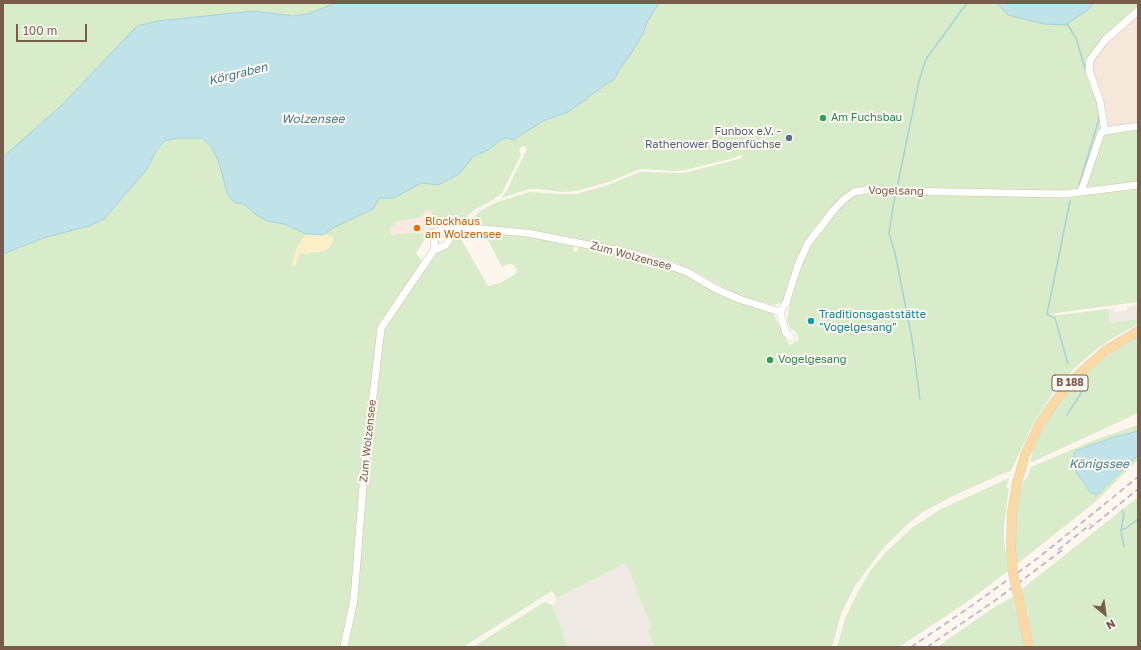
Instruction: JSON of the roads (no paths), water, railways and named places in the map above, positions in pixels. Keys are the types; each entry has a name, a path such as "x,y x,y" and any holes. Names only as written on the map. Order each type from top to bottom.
{"main road":[{"name":"B 188","path":"1029,647 1013,573 1011,551 1012,513 1017,483 1025,455 1035,432 1044,417 1067,385 1096,358 1114,345 1138,331"}],"street":[{"path":"1105,131 1100,101 1089,70 1090,60 1105,40 1138,11"},
{"path":"1082,192 1101,133 1105,131 1138,126"},
{"name":"Vogelsang","path":"780,312 786,303 798,265 808,243 833,211 843,200 854,192 872,189 895,191 1042,193 1082,192 1138,185"},
{"name":"Zum Wolzensee","path":"344,647 354,599 364,473 381,328 434,250 435,239 441,230 460,227 527,233 630,253 687,272 716,289 739,299 780,312"},
{"name":"Zum Wolzensee","path":"434,250 446,245 449,240 446,230"},
{"path":"780,312 786,333 791,337"}],"water":[{"name":"Wolzensee","path":"335,3 659,3 647,22 643,34 618,71 617,75 613,80 588,97 586,100 570,111 543,121 513,140 507,138 502,139 490,149 474,156 459,174 438,185 421,183 394,198 381,198 378,200 373,209 333,228 323,235 306,234 284,224 267,221 255,214 244,204 236,203 230,198 227,192 218,160 211,146 202,138 177,138 164,141 156,151 147,169 104,219 89,226 43,238 3,254 3,157 60,107 137,26 158,21 254,11 293,16 308,14"},
{"path":"997,3 1095,3 1085,12 1065,25 1044,24 1008,15"},
{"name":"Königssee","path":"1138,431 1138,455 1099,493 1096,495 1091,493 1074,467 1073,459 1075,451 1114,437"}],"waterway":[{"path":"897,188 919,81 926,59 967,3"},
{"path":"1067,24 1076,38 1086,72"},
{"path":"1095,96 1098,106"},
{"path":"1079,185 1099,119 1098,110"},
{"path":"895,196 889,233 895,253 912,339 920,399"},
{"path":"1068,364 1055,318 1047,314 1070,201"},
{"path":"1067,415 1087,384"},
{"path":"1122,510 1124,514 1121,530 1124,547"},
{"path":"1122,529 1125,529 1138,519"}],"railway":[{"path":"911,647 1038,558 1138,477"},
{"path":"1089,529 1138,489"},
{"path":"1058,550 1091,524"},
{"path":"927,647 993,602 1065,548"}],"place":[{"name":"Am Fuchsbau","path":"823,118"},
{"name":"Funbox e.V. - Rathenower Bogenfüchse","path":"789,138"},
{"name":"Blockhaus am Wolzensee","path":"417,228"},
{"name":"Traditionsgaststätte \"Vogelgesang\"","path":"811,321"},
{"name":"Vogelgesang","path":"770,360"}],"water label":[{"name":"Körgraben","path":"238,74"}]}
